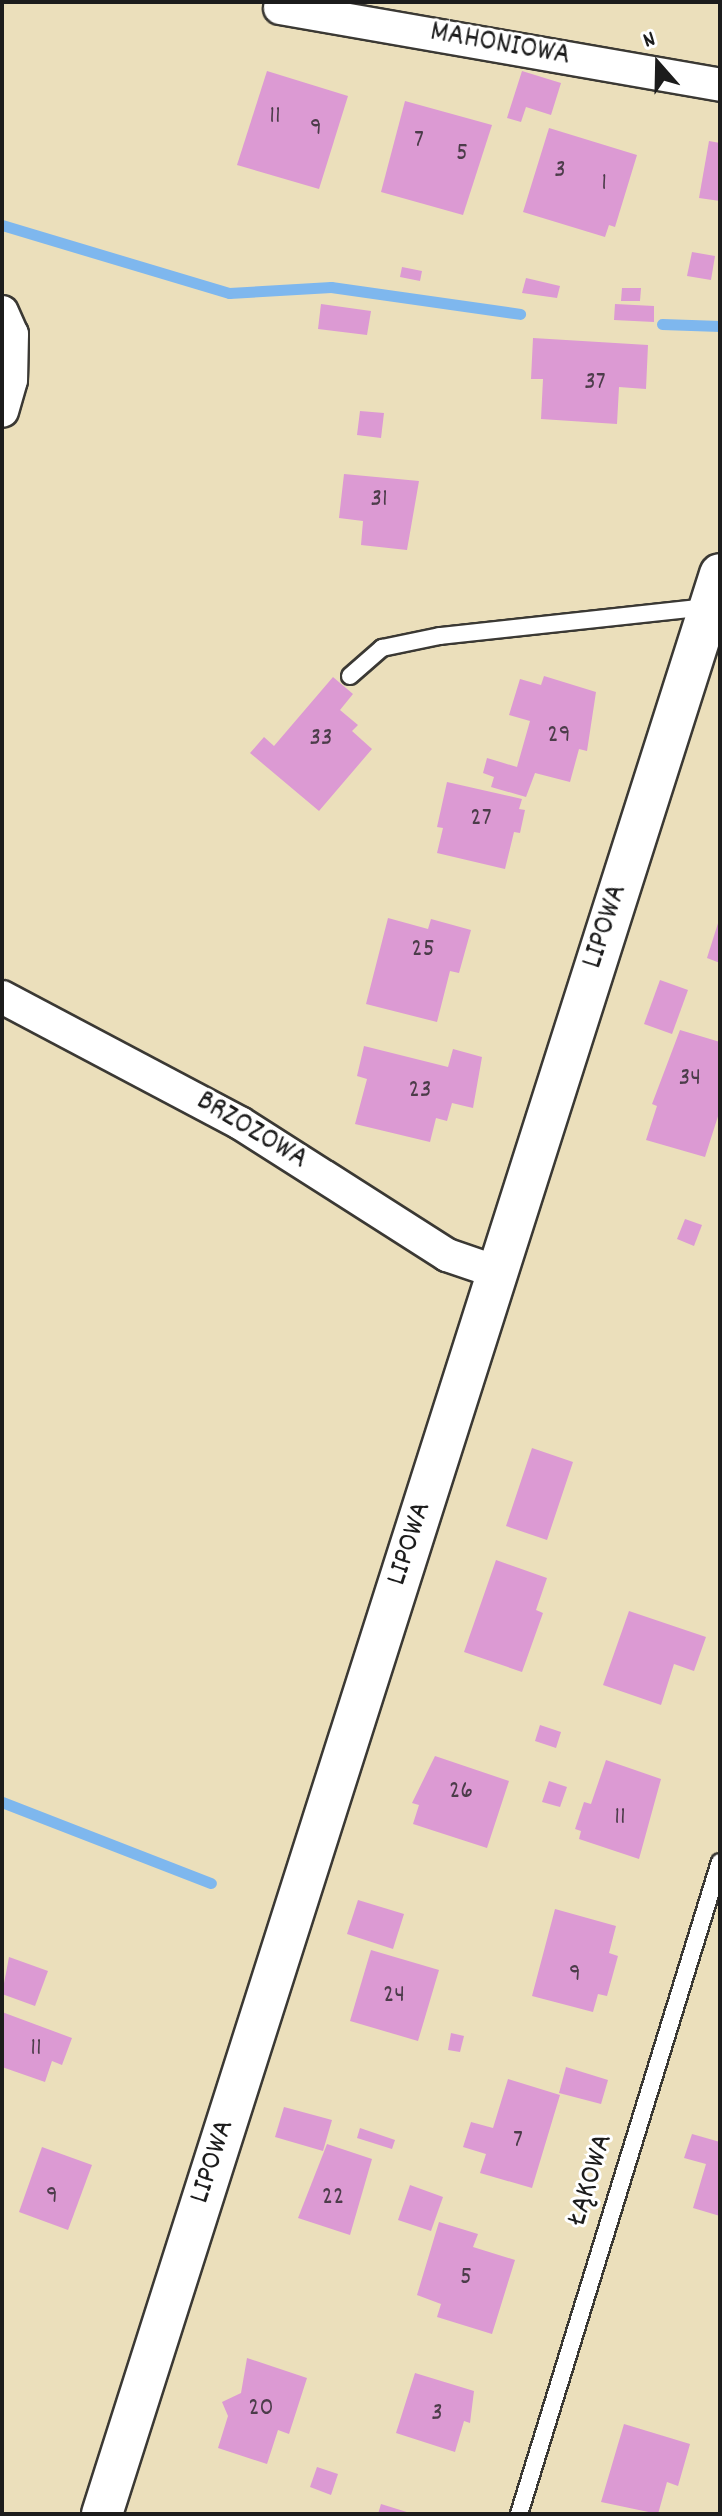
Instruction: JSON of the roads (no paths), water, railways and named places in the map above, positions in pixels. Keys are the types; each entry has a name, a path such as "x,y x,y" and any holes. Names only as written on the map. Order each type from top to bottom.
{"street":[{"name":"MAHONIOWA","path":"280,8 720,85"},
{"path":"2,312 12,334 11,380 2,411"},
{"name":"LIPOWA","path":"102,2514 715,591"},
{"name":"BRZOZOWA","path":"2,997 240,1123 447,1255 497,1272"}],"lane":[{"path":"350,676 382,648 715,591"},
{"name":"ŁĄKOWA","path":"519,2514 720,1862"}],"waterway":[{"path":"2,225 229,293 331,287 520,314"},
{"path":"662,324 720,326"},
{"path":"2,1802 211,1883"}]}
